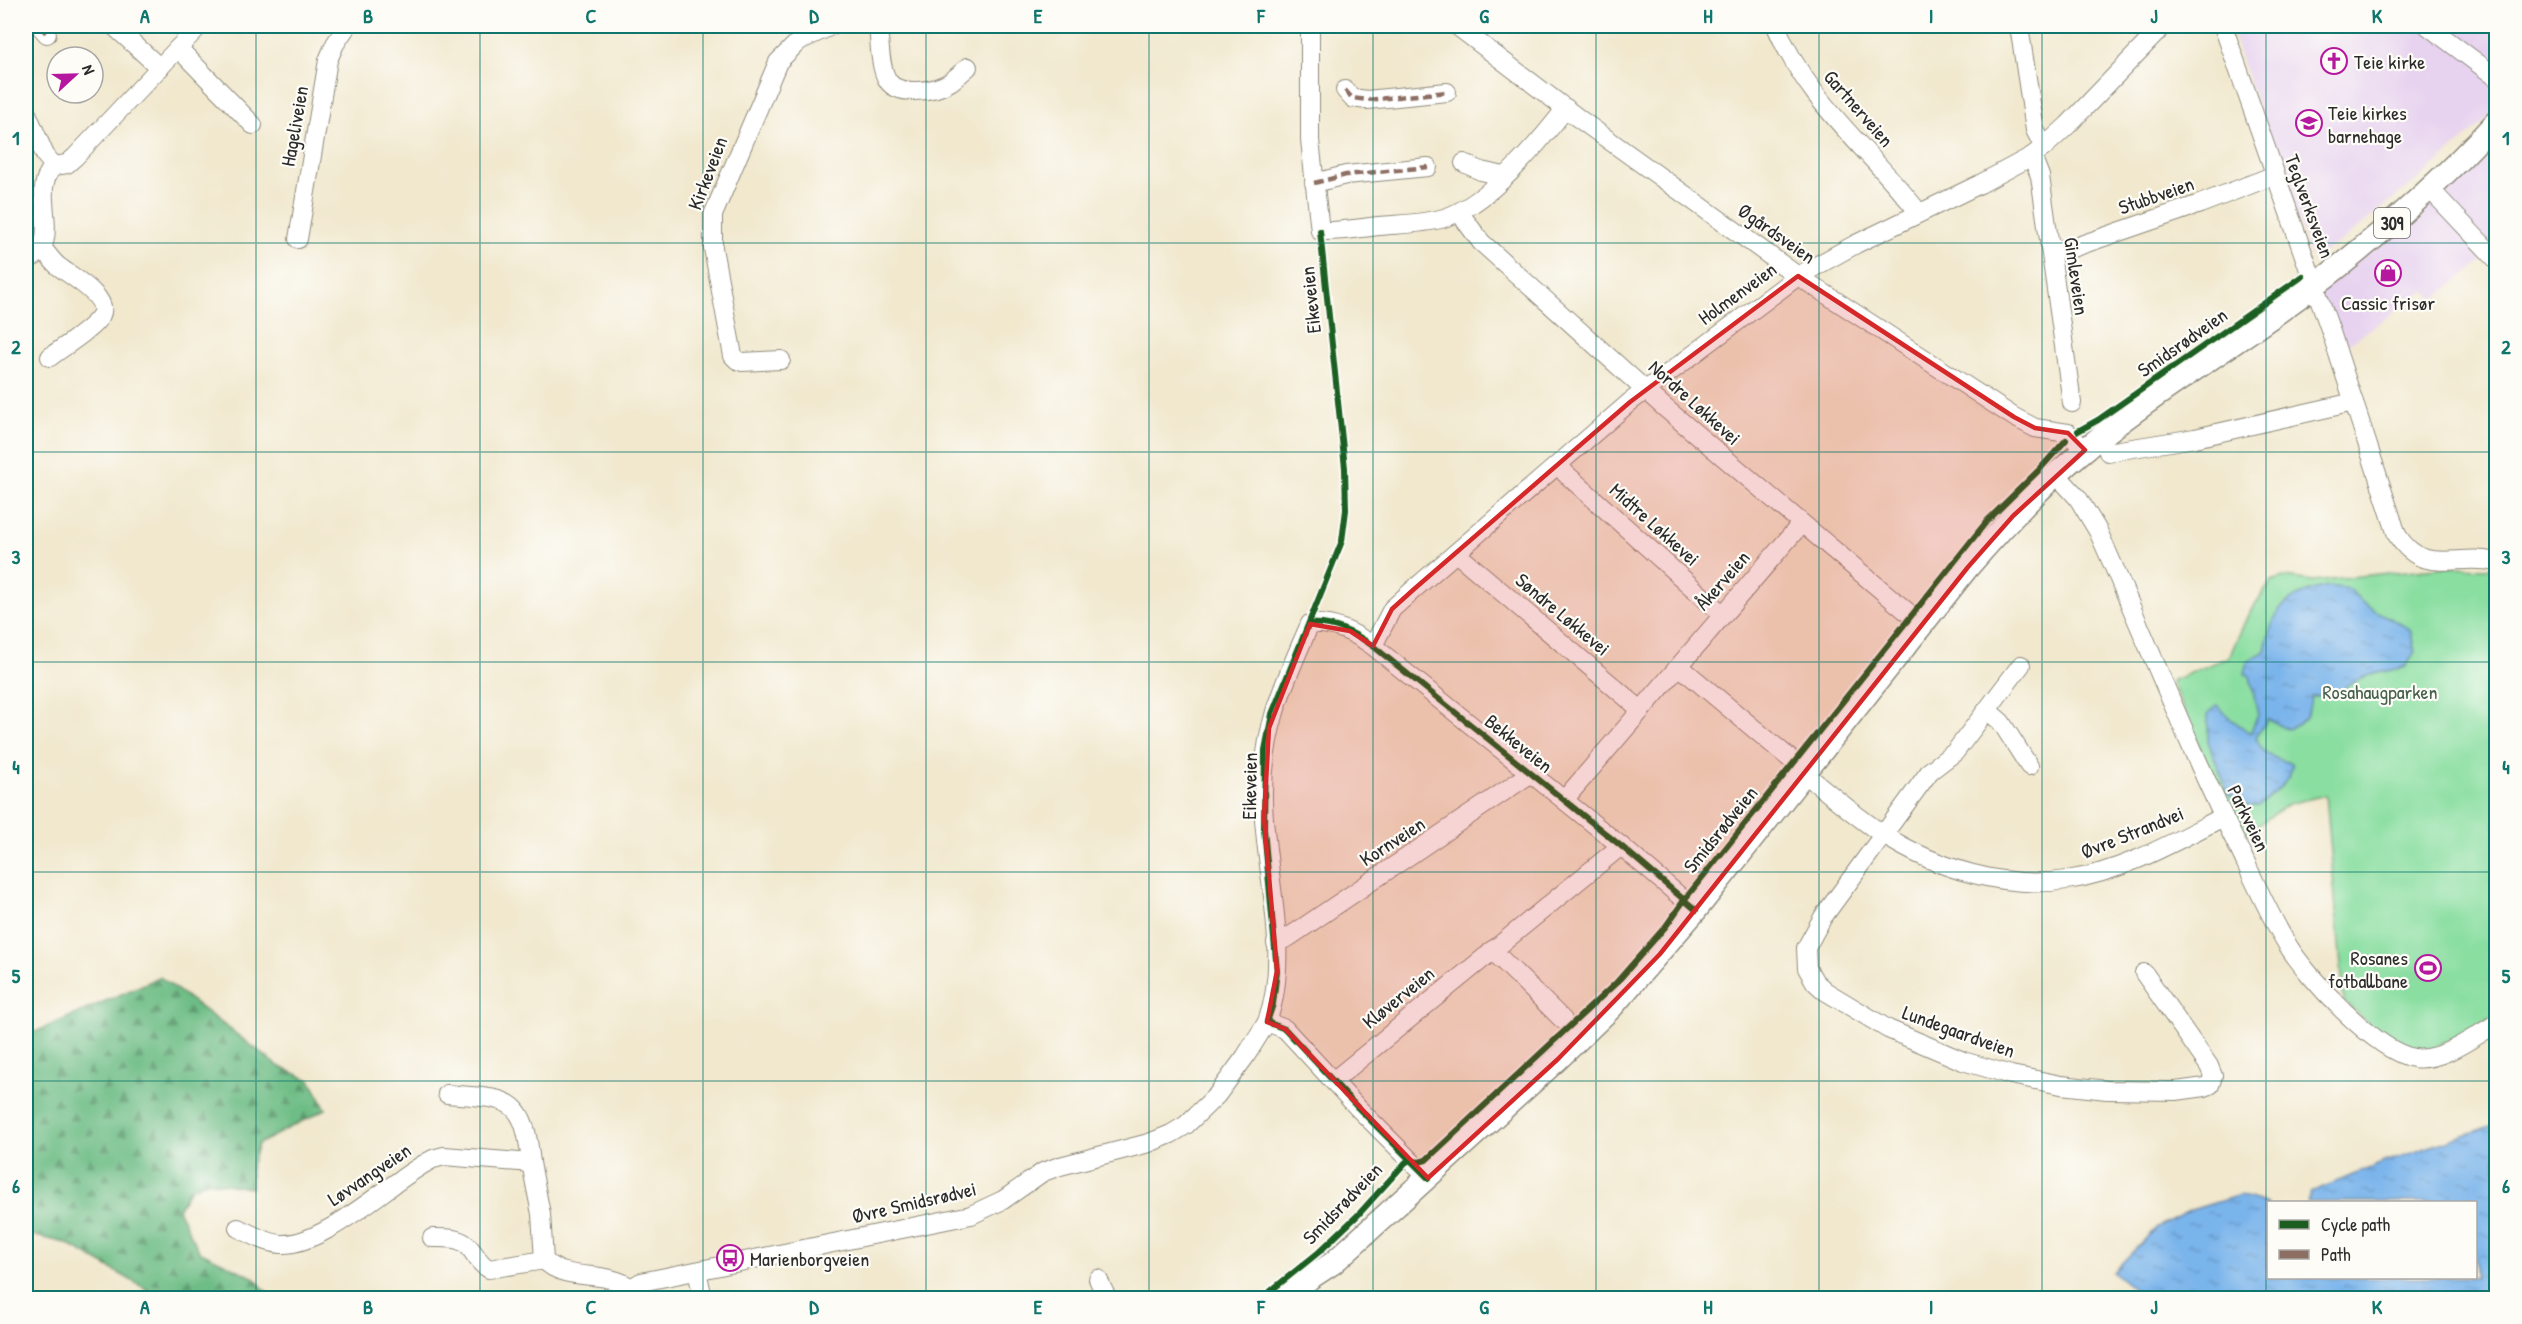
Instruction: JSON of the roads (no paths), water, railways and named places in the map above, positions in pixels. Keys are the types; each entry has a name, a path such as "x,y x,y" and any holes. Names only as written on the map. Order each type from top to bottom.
{"main road":[{"name":"Smidsrødveien","path":"1304,1299 1334,1263 1611,1008 1696,910 1799,768 2013,516 2056,474 2096,451 2374,238 2430,189 2496,122"},
{"name":"Smidsrødveien","path":"1286,1299 1310,1278 1334,1263"}],"street":[{"path":"114,26 160,68"},
{"path":"26,260 35,256 42,248 47,231 44,181 54,166 67,164 75,157 199,26"},
{"name":"Hageliveien","path":"298,239 328,60 347,26"},
{"name":"Kirkeveien","path":"781,360 742,362 733,356 713,248 711,224 718,197 778,62 799,42 831,26"},
{"path":"878,26 884,73 894,86 906,90 936,88 950,82 968,67"},
{"path":"1310,26 1310,111 1314,183 1320,231 1413,223 1442,218 1458,212 1504,176 1544,136 1566,108"},
{"name":"Øgårdsveien","path":"1456,26 1798,276 2013,417 2035,428 2068,433 2096,451"},
{"name":"Gartnerveien","path":"1776,26 1790,56 1811,90 1919,213"},
{"name":"Gimleveien","path":"2019,26 2072,403"},
{"name":"Holmenveien","path":"1373,646 1392,609 1647,388 1798,276 2038,152 2068,125 2163,26"},
{"name":"Teglverksveien","path":"2223,26 2354,402 2397,536 2414,556 2431,561 2487,560 2496,562"},
{"path":"2428,26 2496,77"},
{"path":"178,48 253,125"},
{"path":"1345,90 1352,98 1367,100 1447,92"},
{"path":"26,111 45,155 54,166"},
{"path":"1464,163 1481,171 1504,176"},
{"path":"1314,183 1346,175 1428,167"},
{"name":"Stubbveien","path":"2051,250 2072,248 2200,204 2275,175"},
{"path":"2430,189 2496,259"},
{"name":"Nordre Løkkevei","path":"1458,212 1481,242 1647,388 1664,407 1911,615"},
{"path":"42,248 52,261 91,291 103,309 98,318 50,357"},
{"path":"2096,451 2195,438 2354,402"},
{"name":"Midtre Løkkevei","path":"1559,464 1565,473 1722,614"},
{"name":"Parkveien","path":"2056,474 2078,498 2097,531 2223,817 2296,957 2355,1022 2377,1041 2402,1054 2424,1059 2445,1052 2496,1024"},
{"name":"Åkerveien","path":"1564,800 1801,524"},
{"name":"Søndre Løkkevei","path":"1456,553 1641,710"},
{"name":"Bekkeveien","path":"1310,624 1328,625 1350,631 1373,646 1621,846 1696,910"},
{"name":"Eikeveien","path":"1267,1022 1276,986 1276,943 1264,829 1265,750 1272,714 1310,624"},
{"path":"1883,835 1930,771 1955,752 2021,665"},
{"path":"1679,666 1799,768"},
{"path":"1987,710 2001,723 2029,766"},
{"name":"Øvre Strandvei","path":"1799,768 1883,835 1914,852 1962,871 2004,879 2043,883 2068,880 2121,865 2223,817"},
{"name":"Kornveien","path":"1276,943 1289,937 1455,826 1524,778 1528,772"},
{"name":"Lundegaardveien","path":"1883,835 1813,933 1806,957 1811,977 1825,991 1888,1029 1963,1061 2011,1075 2061,1085 2147,1092 2205,1088 2212,1082 2211,1070 2144,973"},
{"name":"Kløverveien","path":"1333,1081 1621,846"},
{"path":"1492,950 1563,1020"},
{"path":"1267,1022 1285,1029 1428,1178"},
{"name":"Øvre Smidsrødvei","path":"625,1293 641,1282 971,1215 1003,1200 1043,1172 1171,1134 1194,1120 1217,1095 1267,1022"},
{"path":"447,1094 490,1098 514,1107 528,1132 531,1163 542,1214 544,1260 560,1270 609,1278 625,1293"},
{"name":"Løvvangveien","path":"238,1228 272,1242 292,1243 304,1240 337,1222 420,1165 433,1159 451,1156 531,1163"},
{"path":"432,1238 446,1238 462,1242 468,1246 479,1262 489,1269 544,1260"},
{"path":"697,1271 703,1299"},
{"path":"1098,1279 1107,1299"}],"water":[{"path":"2328,586 2349,589 2365,605 2410,629 2415,652 2406,667 2359,679 2343,688 2337,695 2311,696 2306,717 2288,729 2268,719 2256,737 2262,749 2270,756 2292,763 2291,770 2285,782 2258,806 2243,806 2228,793 2208,741 2208,714 2218,705 2227,716 2250,733 2258,715 2250,676 2244,673 2247,662 2265,651 2272,624 2283,606 2301,594"},
{"path":"2496,1124 2496,1298 2145,1298 2113,1272 2157,1227 2191,1210 2240,1195 2267,1204 2267,1279 2477,1279 2477,1201 2307,1201 2311,1192 2385,1162"}],"place":[{"name":"Teie kirke","path":"2334,61"},
{"name":"Teie kirkes barnehage","path":"2309,123"},
{"name":"Cassic frisør","path":"2388,273"},
{"name":"Rosanes fotballbane","path":"2428,968"},
{"name":"Marienborgveien","path":"730,1258"}],"park label":[{"name":"Rosahaugparken","path":"2380,691"}]}
